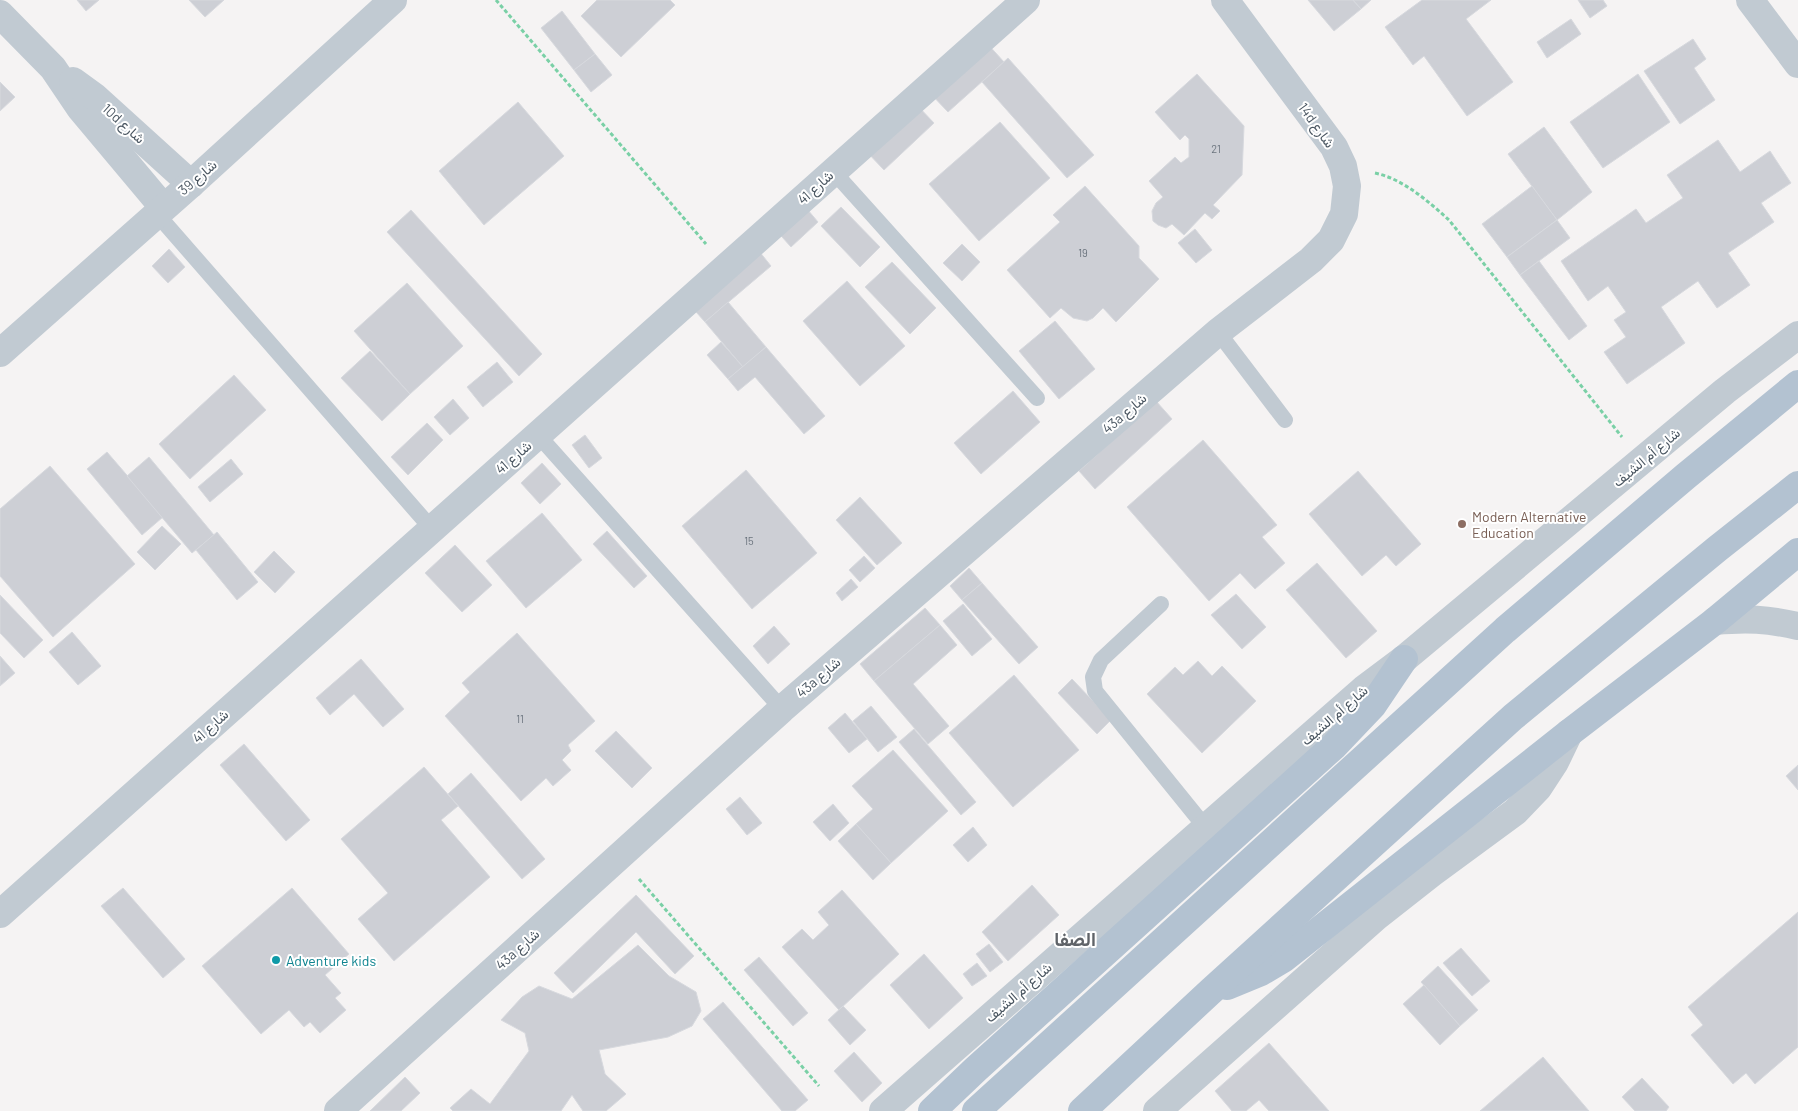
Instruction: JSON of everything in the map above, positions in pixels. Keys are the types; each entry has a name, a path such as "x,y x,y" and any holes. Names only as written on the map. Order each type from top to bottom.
{"main road":[{"path":"976,1111 1505,630 1686,476 1798,384"},
{"path":"1082,1111 1211,991 1514,717 1709,555 1798,485"},
{"path":"1211,991 1245,980 1283,958 1568,733 1715,621 1798,552"},
{"path":"932,1111 976,1069 1334,746 1373,705 1404,659"}],"street":[{"name":"شارع 39","path":"0,353 191,184 393,0"},
{"name":"شارع 41","path":"0,914 1026,0"},
{"name":"14d شارع","path":"1225,0 1334,147 1343,166 1347,186 1344,214 1331,240 1310,260"},
{"path":"1750,0 1798,64"},
{"name":"10d شارع","path":"0,14 53,68 80,108 160,210"},
{"name":"10d شارع","path":"53,68 95,97 191,184"},
{"name":"43a شارع","path":"338,1111 782,708 1218,332 1310,260"},
{"name":"شارع أم الشيف","path":"883,1111 1364,689 1404,659 1725,391 1798,335"},
{"path":"1715,621 1743,618 1772,620 1798,626"},
{"path":"1157,1111 1376,917 1432,872 1515,812 1542,782 1555,762 1568,733"}],"lane":[{"path":"833,171 1037,398"},
{"path":"160,210 432,529"},
{"path":"1218,332 1285,420"},
{"path":"538,435 782,708"},
{"path":"1161,604 1101,660 1094,677 1095,692 1206,828"}],"path":[{"path":"496,0 726,267"},
{"path":"1343,166 1381,174 1406,186 1429,202 1449,220 1641,461"},
{"path":"619,856 819,1086"}],"building":[{"path":"77,0 99,0 86,11"},
{"path":"189,0 224,0 205,17"},
{"path":"597,0 670,0 675,5 621,57 581,16"},
{"path":"1308,0 1353,0 1361,9 1334,31"},
{"path":"1353,0 1371,0 1361,9"},
{"path":"1422,0 1491,0 1466,19 1513,82 1467,116 1424,56 1413,65 1385,27"},
{"path":"1578,0 1603,0 1607,6 1590,18"},
{"path":"562,11 595,54 574,70 541,28"},
{"path":"1571,19 1581,34 1547,58 1537,42"},
{"path":"1693,39 1706,59 1694,68 1715,100 1680,124 1644,71"},
{"path":"985,41 1004,62 948,112 929,92"},
{"path":"595,54 612,75 591,92 574,70"},
{"path":"1008,58 1094,155 1067,178 982,82"},
{"path":"1197,74 1244,126 1242,175 1213,205 1220,211 1212,219 1205,213 1184,235 1172,224 1166,228 1153,221 1152,211 1156,203 1163,197 1149,181 1175,157 1181,163 1189,157 1189,139 1185,135 1180,140 1155,112"},
{"path":"1638,74 1670,122 1603,168 1570,122"},
{"path":"0,82 15,97 0,111"},
{"path":"518,102 564,156 484,225 439,171"},
{"path":"916,104 934,123 884,170 866,151"},
{"path":"1000,122 1050,178 979,241 929,184"},
{"path":"1544,127 1592,192 1557,220 1508,154"},
{"path":"1718,140 1740,172 1770,151 1791,183 1761,203 1774,222 1728,253 1750,285 1717,308 1698,281 1661,307 1685,343 1627,384 1604,352 1626,337 1614,320 1626,312 1608,286 1588,301 1561,261 1636,209 1646,223 1683,198 1667,175"},
{"path":"1085,186 1139,246 1139,258 1159,279 1116,322 1103,308 1087,321 1073,318 1061,308 1050,318 1007,270 1060,222 1053,215"},
{"path":"1532,186 1557,220 1507,257 1482,224"},
{"path":"802,203 818,222 791,247 774,228"},
{"path":"841,207 880,247 860,267 821,226"},
{"path":"411,210 542,354 519,376 387,232"},
{"path":"1557,220 1570,238 1520,275 1507,257"},
{"path":"1195,229 1212,250 1196,263 1178,243"},
{"path":"962,244 980,262 962,281 943,263"},
{"path":"755,246 771,266 705,322 688,303"},
{"path":"169,249 185,267 168,283 152,266"},
{"path":"1539,261 1587,326 1569,340 1520,275"},
{"path":"892,262 936,308 910,334 865,287"},
{"path":"847,281 905,346 860,386 803,321"},
{"path":"407,283 463,346 410,394 354,331"},
{"path":"728,302 766,347 743,367 705,322"},
{"path":"1055,321 1095,369 1059,399 1019,351"},
{"path":"721,342 743,367 728,379 707,355"},
{"path":"766,347 825,416 804,434 755,377 738,391 728,379"},
{"path":"370,351 410,394 382,421 341,378"},
{"path":"497,362 513,382 483,407 467,387"},
{"path":"234,375 266,410 190,479 159,444"},
{"path":"1013,391 1040,422 981,474 954,443"},
{"path":"453,399 469,418 450,435 434,417"},
{"path":"1156,401 1172,419 1095,489 1079,471"},
{"path":"427,423 443,440 408,475 391,457"},
{"path":"585,435 602,458 589,468 572,445"},
{"path":"1203,440 1277,525 1262,537 1285,563 1255,589 1240,573 1209,601 1127,507"},
{"path":"107,452 163,517 142,535 87,469"},
{"path":"149,457 214,535 192,553 127,476"},
{"path":"231,459 243,474 210,502 198,487"},
{"path":"542,463 561,484 540,504 521,483"},
{"path":"50,466 135,564 53,637 0,576 0,509"},
{"path":"746,470 817,553 752,609 682,526"},
{"path":"1358,471 1421,544 1396,566 1386,555 1362,576 1309,514"},
{"path":"860,497 902,543 877,565 836,520"},
{"path":"542,513 582,560 526,608 486,561"},
{"path":"162,526 181,544 155,570 137,552"},
{"path":"607,531 647,576 634,588 593,544"},
{"path":"217,532 258,582 237,600 196,550"},
{"path":"455,545 492,585 462,612 425,573"},
{"path":"274,551 295,572 275,593 254,572"},
{"path":"864,556 875,568 860,582 849,570"},
{"path":"1317,563 1377,631 1346,658 1286,590"},
{"path":"969,568 982,583 962,600 950,586"},
{"path":"851,579 858,587 842,601 836,593"},
{"path":"982,583 1038,647 1019,664 962,600"},
{"path":"1236,594 1266,627 1242,649 1211,615"},
{"path":"0,595 43,640 24,658 0,633"},
{"path":"963,604 992,639 972,656 943,621"},
{"path":"925,608 940,625 874,681 860,664"},
{"path":"940,625 957,645 913,684 949,726 928,744 874,681"},
{"path":"774,626 790,644 768,664 753,646"},
{"path":"72,632 101,666 78,685 49,652"},
{"path":"517,633 595,721 568,745 571,751 562,760 571,770 553,786 546,778 521,801 445,716 470,692 462,683"},
{"path":"0,656 15,673 0,686"},
{"path":"361,659 404,709 383,727 354,694 330,715 316,698"},
{"path":"1198,661 1212,676 1222,666 1256,701 1202,753 1147,694 1175,667 1183,675"},
{"path":"1014,675 1079,750 1013,807 949,733"},
{"path":"1072,679 1111,720 1097,734 1058,693"},
{"path":"871,706 897,737 878,752 853,721"},
{"path":"845,713 867,739 849,753 828,728"},
{"path":"914,729 976,802 961,815 899,742"},
{"path":"616,731 652,768 632,788 595,751"},
{"path":"244,744 310,820 286,841 220,765"},
{"path":"893,750 948,811 891,863 856,824 873,809 852,786"},
{"path":"1798,765 1798,790 1786,776"},
{"path":"424,767 458,806 441,820 490,877 394,961 358,919 388,893 341,839"},
{"path":"471,773 545,859 522,879 448,794"},
{"path":"740,797 762,823 747,835 726,809"},
{"path":"833,804 849,823 830,841 813,822"},
{"path":"856,824 891,863 873,880 838,841"},
{"path":"973,827 987,845 968,862 953,845"},
{"path":"1032,885 1059,915 1008,961 982,932"},
{"path":"123,888 185,959 163,978 101,906"},
{"name":"Adventure kids","path":"292,888 349,954 325,975 341,993 335,998 346,1010 320,1033 310,1022 304,1027 289,1010 261,1034 202,966"},
{"path":"842,890 899,954 839,1010 782,947 802,929 813,940 829,925 818,912"},
{"path":"636,895 694,956 675,974 636,932 573,993 554,973"},
{"path":"1798,912 1798,1047 1755,1084 1746,1073 1733,1084 1691,1035 1703,1025 1688,1007"},
{"path":"989,944 1003,962 990,972 976,954"},
{"path":"638,945 669,976 696,992 701,1011 692,1026 668,1037 599,1050 605,1074 626,1094 606,1111 583,1111 572,1095 561,1111 453,1111 450,1108 471,1089 490,1104 529,1051 525,1033 501,1020 522,997 539,986 572,999"},
{"path":"1461,948 1490,981 1472,996 1443,963"},
{"path":"924,954 963,998 929,1029 890,985"},
{"path":"759,957 808,1013 793,1026 744,970"},
{"path":"977,963 987,976 972,986 963,974"},
{"path":"1438,966 1478,1010 1460,1026 1421,982"},
{"path":"1424,985 1460,1026 1440,1045 1403,1004"},
{"path":"723,1002 808,1100 795,1111 782,1111 703,1019"},
{"path":"843,1006 866,1030 850,1045 828,1020"},
{"path":"1269,1043 1329,1111 1269,1111 1259,1100 1246,1111 1232,1111 1215,1091"},
{"path":"854,1052 882,1083 862,1102 834,1071"},
{"path":"1543,1057 1589,1111 1480,1111"},
{"path":"405,1077 420,1093 401,1111 370,1111"},
{"path":"1642,1078 1669,1107 1666,1111 1635,1111 1622,1097"}],"place":[{"name":"Modern Alternative Education","path":"1462,524"},
{"name":"Adventure kids","path":"276,960"}],"district":[{"name":"الصفا","path":"1075,938"}]}
